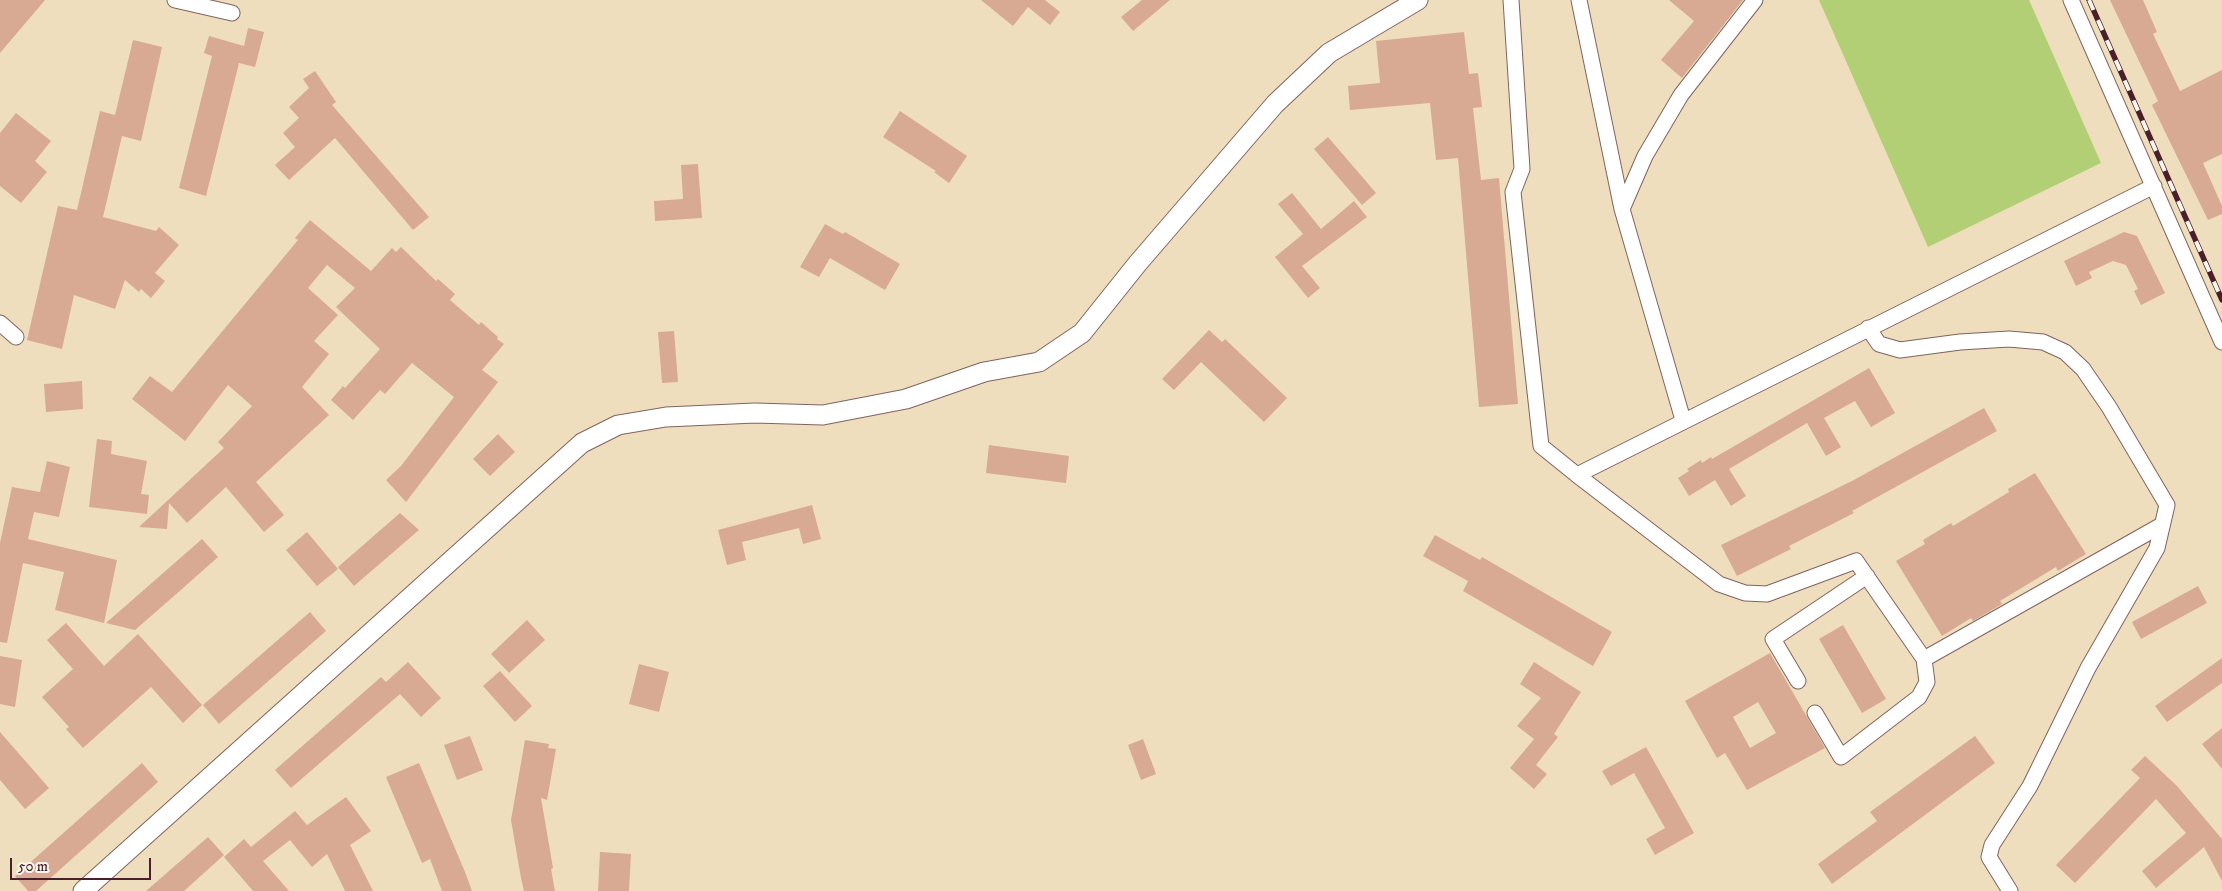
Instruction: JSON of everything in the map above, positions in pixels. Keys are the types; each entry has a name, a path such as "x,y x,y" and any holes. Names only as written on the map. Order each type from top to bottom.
{"street":[{"path":"175,0 232,13"},
{"path":"83,891 582,443 618,425 666,417 755,413 823,415 906,399 984,372 1039,362 1082,333 1138,263 1274,104 1329,53 1418,0"},
{"path":"1511,0 1522,169 1513,192 1541,446 1719,584 1745,593 1767,594 1856,561 1924,659 1927,682 1919,697 1841,757 1814,713"},
{"path":"1580,0 1622,209 1684,420"},
{"path":"1622,209 1645,156 1681,95 1755,0"},
{"path":"2071,0 2222,342"},
{"path":"1576,475 2154,186"},
{"path":"0,323 16,337"},
{"path":"1868,328 1880,344 1900,350 1960,342 2009,339 2043,342 2065,352 2083,369 2109,407 2167,505 2160,526 2156,548 2088,668 2030,786 1992,845 1989,857 2010,891"},
{"path":"1924,659 2160,526"},
{"path":"1798,681 1773,638 1867,576"}],"green space":[{"path":"1819,0 2029,0 2101,163 1928,247"}],"building":[{"path":"0,0 45,0 0,53"},
{"path":"981,0 1045,0 1060,12 1050,25 1028,7 1013,26"},
{"path":"1142,0 1170,0 1133,31 1121,17"},
{"path":"1669,0 1743,0 1682,78 1661,60 1694,21"},
{"path":"2110,0 2143,0 2157,32 2153,34 2180,91 2222,70 2222,154 2203,163 2222,206 2222,214 2208,220 2152,105 2158,101"},
{"path":"248,28 264,32 255,67 239,63 206,196 179,188 212,56 204,53 209,36 244,46"},
{"path":"1464,32 1469,74 1478,73 1482,107 1473,108 1481,180 1499,178 1518,404 1479,407 1458,158 1436,160 1430,103 1350,110 1348,86 1380,83 1376,41"},
{"path":"133,40 162,47 141,141 122,136 103,217 156,231 159,227 179,245 155,273 165,281 151,298 141,289 139,292 125,280 115,309 74,295 62,349 27,340 58,206 77,210 100,111 115,115"},
{"path":"315,71 336,102 332,105 429,217 413,230 335,138 289,180 275,165 295,147 283,133 299,118 289,107 309,88 303,79"},
{"path":"900,111 967,156 949,183 934,172 936,171 883,137"},
{"path":"16,113 51,141 35,161 47,172 21,203 0,186 0,133"},
{"path":"1328,137 1376,193 1362,205 1314,149"},
{"path":"698,164 702,218 655,221 654,201 683,199 681,165"},
{"path":"1292,193 1321,229 1354,201 1367,217 1302,266 1320,288 1308,298 1275,257 1303,234 1278,204"},
{"path":"310,220 371,271 392,248 396,252 401,247 436,281 438,279 455,294 450,300 479,325 481,322 504,344 482,370 498,382 406,502 386,480 401,466 454,397 412,363 385,394 380,390 353,420 331,400 343,386 345,388 380,349 336,307 355,288 327,265 308,288 338,315 314,341 329,354 302,387 329,415 256,482 284,515 264,532 226,487 187,523 169,503 167,529 139,527 224,448 218,442 252,406 228,385 185,441 132,399 150,376 172,392 298,240 295,238"},
{"path":"825,224 843,234 845,232 900,264 885,290 830,258 819,277 800,267"},
{"path":"2124,232 2137,236 2165,293 2141,305 2134,291 2138,289 2126,265 2113,261 2089,272 2092,278 2076,286 2064,261"},
{"path":"1209,330 1222,342 1225,339 1287,398 1264,422 1201,362 1174,390 1162,379"},
{"path":"674,331 678,382 662,383 658,332"},
{"path":"1869,368 1895,413 1871,427 1855,401 1824,418 1841,447 1826,456 1807,423 1729,469 1746,496 1731,506 1715,480 1689,496 1678,478 1689,471 1687,469 1701,460 1702,463 1711,457 1712,459"},
{"path":"82,381 83,409 46,412 44,384"},
{"path":"1984,408 1997,431 1852,511 1854,513 1789,546 1791,549 1737,576 1721,545 1852,481"},
{"path":"498,434 515,452 490,476 473,459"},
{"path":"97,439 112,441 111,454 147,461 141,494 149,495 147,514 89,507"},
{"path":"989,445 1069,456 1066,483 986,473"},
{"path":"47,461 70,467 59,517 34,512 28,539 117,560 104,623 55,610 64,572 23,563 7,643 0,642 0,543 12,487 40,492"},
{"path":"2035,473 2086,554 2058,571 2056,567 2000,601 2002,604 1973,621 1971,618 1942,636 1896,561 1925,544 1923,540 1951,523 1953,526 2009,492 2008,489"},
{"path":"812,505 821,539 803,544 799,528 742,542 746,560 727,565 718,530"},
{"path":"400,513 419,530 354,586 338,567"},
{"path":"307,532 338,569 317,586 286,550"},
{"path":"1435,535 1480,560 1482,557 1612,632 1593,666 1463,591 1468,581 1423,556"},
{"path":"202,539 218,557 182,589 135,630 106,623"},
{"path":"2198,586 2207,603 2141,639 2132,622"},
{"path":"310,612 326,631 219,724 203,705"},
{"path":"527,620 545,640 509,673 491,654"},
{"path":"66,623 104,666 138,634 202,705 183,723 151,687 83,748 66,729 69,727 42,697 73,669 47,640"},
{"path":"1843,625 1886,699 1862,713 1819,639"},
{"path":"1770,653 1825,748 1747,790 1725,753 1717,758 1685,701","holes":["1758,702 1776,733 1750,748 1733,717"]},
{"path":"0,656 22,660 15,707 0,704"},
{"path":"2222,658 2222,683 2167,722 2155,706"},
{"path":"408,662 441,698 421,717 400,694 291,788 275,770 381,677 386,682"},
{"path":"1534,662 1581,692 1554,734 1558,737 1536,765 1547,774 1534,789 1510,768 1534,739 1517,726 1541,698 1520,684"},
{"path":"639,664 669,672 659,712 629,704"},
{"path":"500,671 532,706 515,722 483,686"},
{"path":"2222,728 2222,769 2202,744"},
{"path":"0,732 49,788 25,809 0,780"},
{"path":"470,736 483,770 457,780 444,745"},
{"path":"1975,736 1995,763 1832,884 1818,864 1877,821 1870,812"},
{"path":"1143,739 1156,774 1141,780 1128,745"},
{"path":"525,740 549,744 548,748 556,749 547,800 541,798 555,891 524,891 521,878 511,820"},
{"path":"1646,747 1694,833 1655,855 1646,839 1665,828 1634,773 1611,786 1602,771"},
{"path":"2145,756 2177,786 2222,839 2222,881 2204,847 2156,888 2142,871 2186,833 2156,799 2075,883 2056,865 2140,778 2131,770"},
{"path":"142,763 158,782 36,891 28,891 15,876"},
{"path":"419,763 472,891 442,891 430,859 422,863 386,777"},
{"path":"346,797 371,831 350,845 373,891 345,891 327,854 312,867 290,840 263,861 289,891 253,891 224,857 244,839 251,847 295,811 307,825"},
{"path":"208,837 224,855 184,891 146,891"},
{"path":"600,852 631,854 629,891 598,891"}],"railway":[{"path":"2089,0 2222,300"}]}
